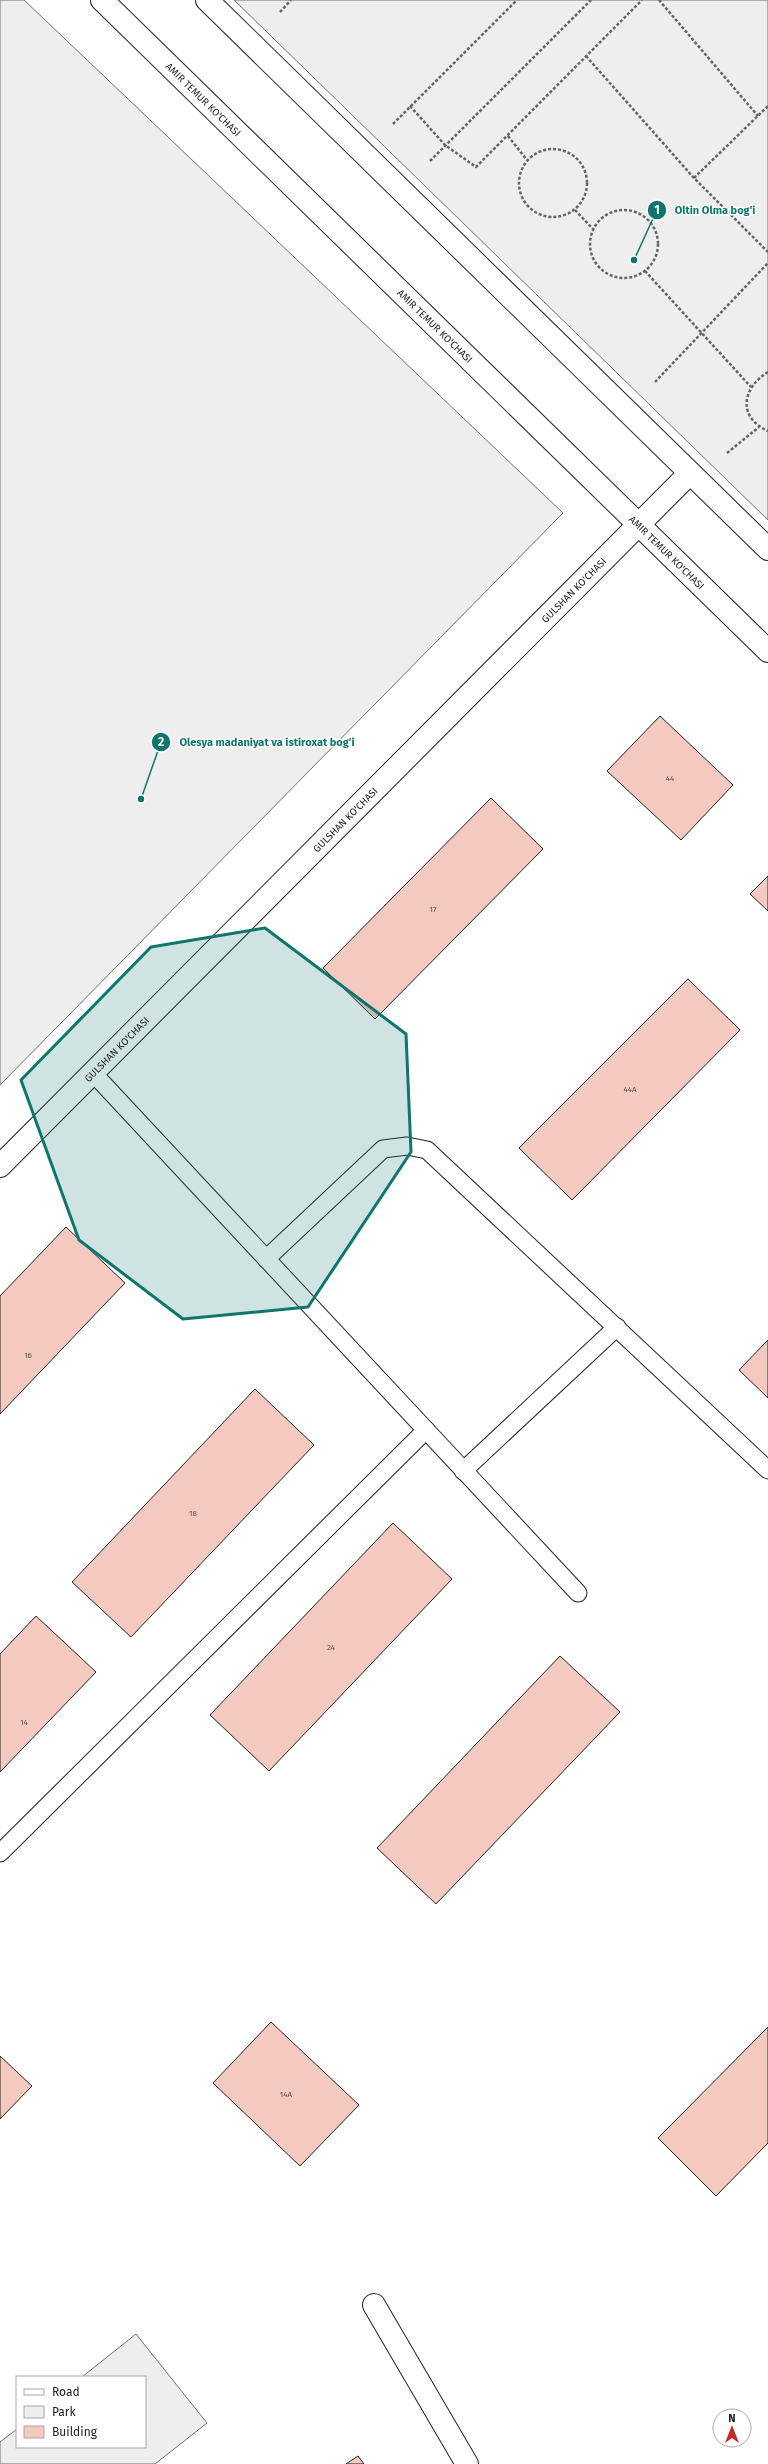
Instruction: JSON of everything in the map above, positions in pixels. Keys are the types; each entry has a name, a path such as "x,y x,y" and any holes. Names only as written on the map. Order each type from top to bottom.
{"main road":[{"name":"AMIR TEMUR KO'CHASI","path":"102,0 640,524 768,651"},
{"path":"207,0 768,549"},
{"name":"GULSHAN KO'CHASI","path":"0,1166 94,1074 690,474"},
{"path":"374,2305 467,2464"}],"lane":[{"path":"94,1074 578,1593"},
{"path":"266,1259 383,1149 407,1146 427,1150 768,1470"},
{"path":"464,1471 617,1327"},
{"path":"0,1853 426,1430"}],"path":[{"path":"280,12 291,0"},
{"path":"393,124 517,0"},
{"path":"430,161 591,0"},
{"path":"410,106 445,145 476,168 642,0"},
{"path":"659,0 758,116"},
{"path":"586,56 694,178 768,252"},
{"path":"694,178 768,106"},
{"path":"508,136 527,160"},
{"path":"557,149 568,152 577,159 584,168 587,185 582,201 575,210 554,217 543,216 525,203 519,182 521,171 527,160 546,150 557,149"},
{"path":"575,210 593,229"},
{"path":"618,210 629,210 649,220 658,239 657,252 653,262 645,270 635,276 625,278 603,271 591,253 590,241 593,229 601,218 618,210"},
{"path":"655,382 700,332 768,263"},
{"path":"645,270 751,387"},
{"path":"768,372 757,379 751,387 747,398 748,410 752,420 759,427 768,431"},
{"path":"727,453 759,427"}],"highlighted area":[{"path":"265,928 406,1034 411,1152 308,1307 183,1319 79,1240 21,1080 151,947"}],"green space":[{"path":"0,0 24,0 563,513 0,1085"},
{"path":"234,0 768,0 768,520"},
{"path":"136,2334 207,2423 155,2464 0,2464 0,2442 16,2430 16,2448 146,2448 146,2376 83,2376"}],"building":[{"path":"660,716 733,785 681,840 607,771"},
{"path":"491,798 543,849 375,1019 323,968"},
{"path":"768,876 768,911 750,894"},
{"path":"688,979 740,1030 572,1200 519,1148"},
{"path":"66,1227 125,1283 0,1414 0,1296"},
{"path":"768,1340 768,1398 739,1370"},
{"path":"255,1389 314,1445 131,1637 72,1582"},
{"path":"393,1523 452,1579 269,1771 210,1715"},
{"path":"36,1616 96,1672 0,1772 0,1654"},
{"path":"560,1656 620,1712 436,1904 377,1848"},
{"path":"271,2022 359,2105 300,2166 213,2083"},
{"path":"768,2027 768,2143 716,2196 658,2138"},
{"path":"0,2056 32,2086 0,2119"},
{"path":"358,2456 364,2464 346,2464"}],"place":[{"name":"Oltin Olma bog'i","path":"634,260"},
{"name":"Olesya madaniyat va istiroxat bog'i","path":"141,799"}]}
